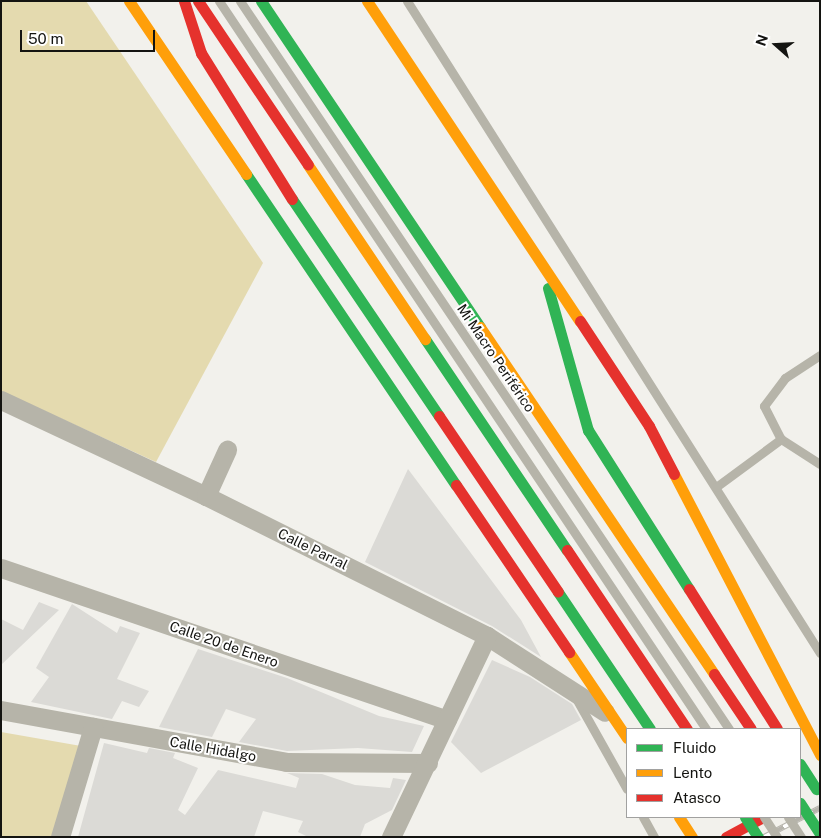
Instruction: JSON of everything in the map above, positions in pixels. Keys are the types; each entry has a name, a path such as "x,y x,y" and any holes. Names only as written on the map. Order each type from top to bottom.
{"main road":[{"path":"129,1 626,736"},
{"path":"184,1 201,54 249,134 649,728"},
{"path":"198,1 686,728"},
{"path":"261,1 750,728"},
{"path":"367,1 541,266 649,426 680,479 820,755"},
{"path":"333,258 369,357"},
{"path":"541,266 588,430 776,728"},
{"path":"801,765 818,788 801,796"},
{"path":"801,805 820,834"},
{"path":"680,818 692,837"},
{"path":"746,818 758,837"},
{"path":"720,823 728,836 762,818"}],"street":[{"name":"Calle Parral","path":"1,400 206,496 487,636 571,688 614,718"},
{"path":"206,496 227,450"},
{"name":"Calle 20 de Enero","path":"1,568 447,720"},
{"path":"391,837 487,636"},
{"name":"Calle Hidalgo","path":"1,710 286,762 428,763"},
{"path":"60,837 93,727"}],"lane":[{"path":"219,1 705,728"},
{"name":"Mi Macro Periférico","path":"240,1 728,728"},
{"path":"407,1 820,653"},
{"path":"820,355 785,378 769,395 765,414 781,439 820,464"},
{"path":"716,487 781,439"},
{"path":"571,688 626,787"},
{"path":"644,818 654,837"},
{"path":"765,818 778,837"},
{"path":"789,818 801,837"}],"shaded area":[{"path":"1,1 86,1 263,263 156,462 1,391"},
{"path":"1,732 81,746 54,837 1,837"}],"building":[{"path":"408,469 521,620 541,657 492,626 365,562"},
{"path":"39,602 59,610 1,665 1,619 23,630"},
{"path":"72,604 117,633 120,626 140,633 117,679 149,691 139,707 122,701 112,719 31,702 49,677 36,668"},
{"path":"198,649 287,678 379,716 424,726 412,752 358,748 287,751 239,742 256,719 226,709 212,737 159,727"},
{"path":"492,660 530,677 572,704 581,720 481,773 451,742"},
{"path":"104,743 147,753 149,748 175,753 173,758 198,768 178,810 185,815 218,770 296,788 299,778 287,773 322,774 355,785 390,788 393,778 406,780 392,810 365,824 360,837 308,837 298,832 303,821 263,811 254,837 78,837"}],"railway":[{"path":"801,818 820,808"},
{"path":"764,837 801,818"}],"traffic: fast":[{"path":"261,1 480,327"},
{"path":"246,174 456,485"},
{"path":"292,199 439,416"},
{"path":"548,288 588,430 689,589"},
{"path":"425,339 567,550"},
{"path":"558,592 649,728"},
{"path":"801,766 816,789"},
{"path":"801,805 820,834"},
{"path":"746,818 758,837"}],"traffic: slow":[{"path":"129,1 246,174"},
{"path":"367,1 580,321"},
{"path":"308,165 425,339"},
{"path":"480,327 714,674"},
{"path":"674,474 820,755"},
{"path":"569,652 626,737"},
{"path":"680,818 692,837"}],"traffic: jam":[{"path":"184,1 201,53 292,199"},
{"path":"198,1 308,165"},
{"path":"580,321 649,426 674,474"},
{"path":"439,416 558,592"},
{"path":"456,485 569,652"},
{"path":"567,550 686,728"},
{"path":"689,589 776,728"},
{"path":"714,674 750,728"},
{"path":"726,837 761,818"}]}
